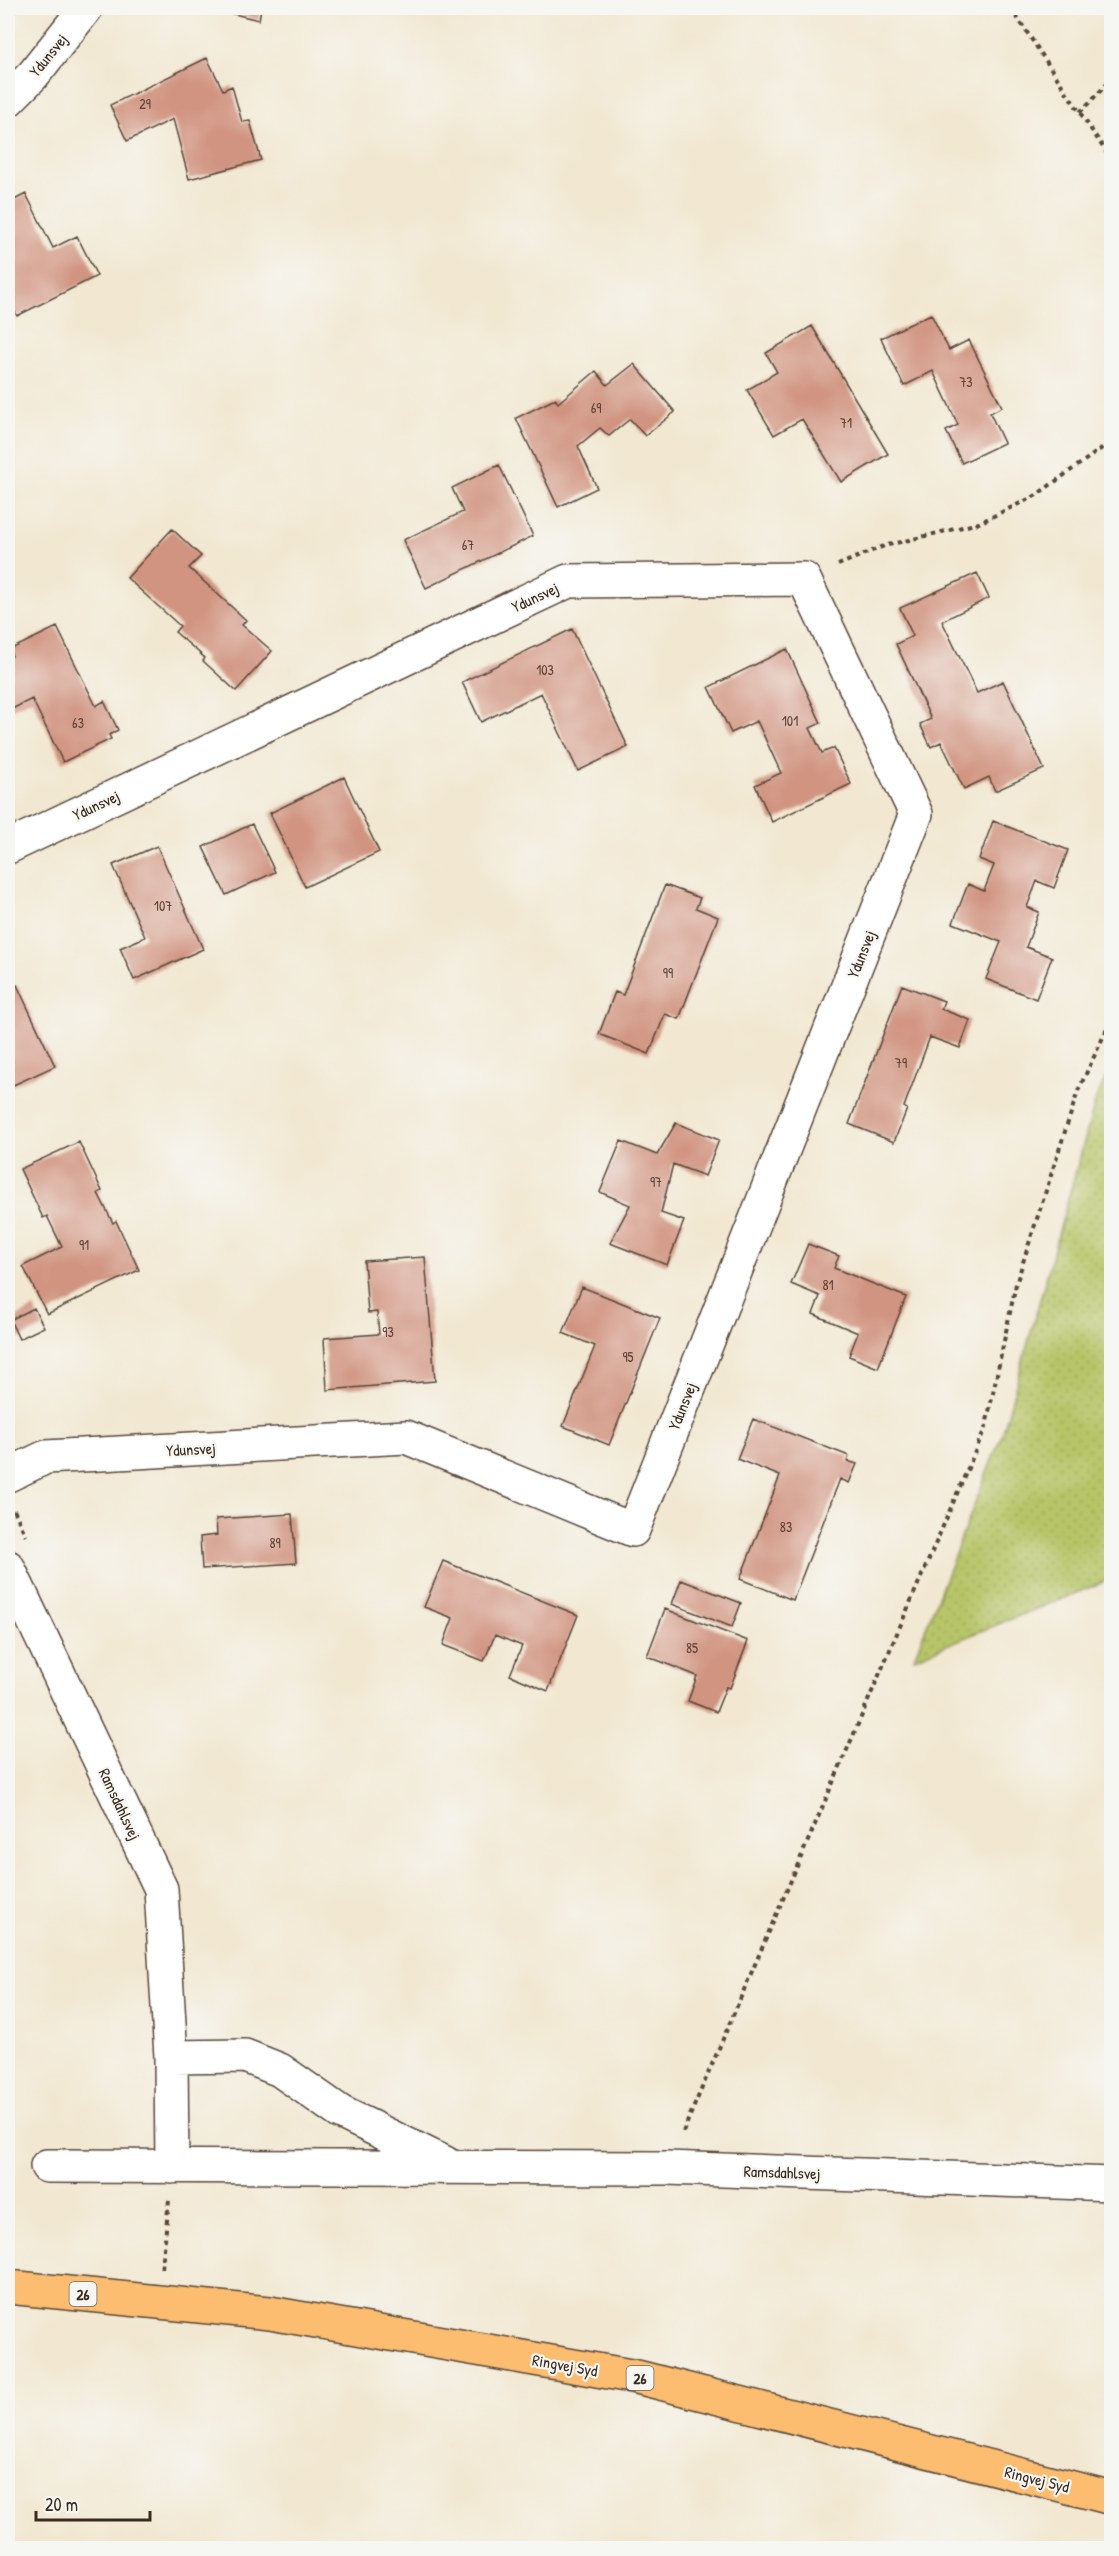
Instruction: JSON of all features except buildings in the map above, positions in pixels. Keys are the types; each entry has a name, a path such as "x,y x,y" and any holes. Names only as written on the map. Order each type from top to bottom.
{"main road":[{"name":"Ringvej Syd","path":"8,2287 270,2313 637,2377 1112,2498"}],"street":[{"name":"Ydunsvej","path":"8,100 33,75 86,8"},
{"name":"Ydunsvej","path":"8,847 568,581 804,579 916,814 633,1530 406,1437 46,1457 8,1475"},
{"name":"Ramsdahlsvej","path":"8,1567 160,1889 171,2057 172,2167"},
{"name":"Ramsdahlsvej","path":"171,2057 245,2056 280,2070 340,2112 452,2167"},
{"name":"Ramsdahlsvej","path":"46,2166 667,2168 1112,2184"}],"path":[{"path":"1011,8 1112,161"},
{"path":"1080,112 1112,79"},
{"path":"804,579 884,546 979,523 1035,496 1112,441"},
{"path":"667,2168 986,1425 1016,1284 1078,1090 1112,1018"},
{"path":"159,2302 172,2167"}],"green space":[{"path":"1111,1066 1111,1579 914,1658 1003,1432 1096,1099"}]}
